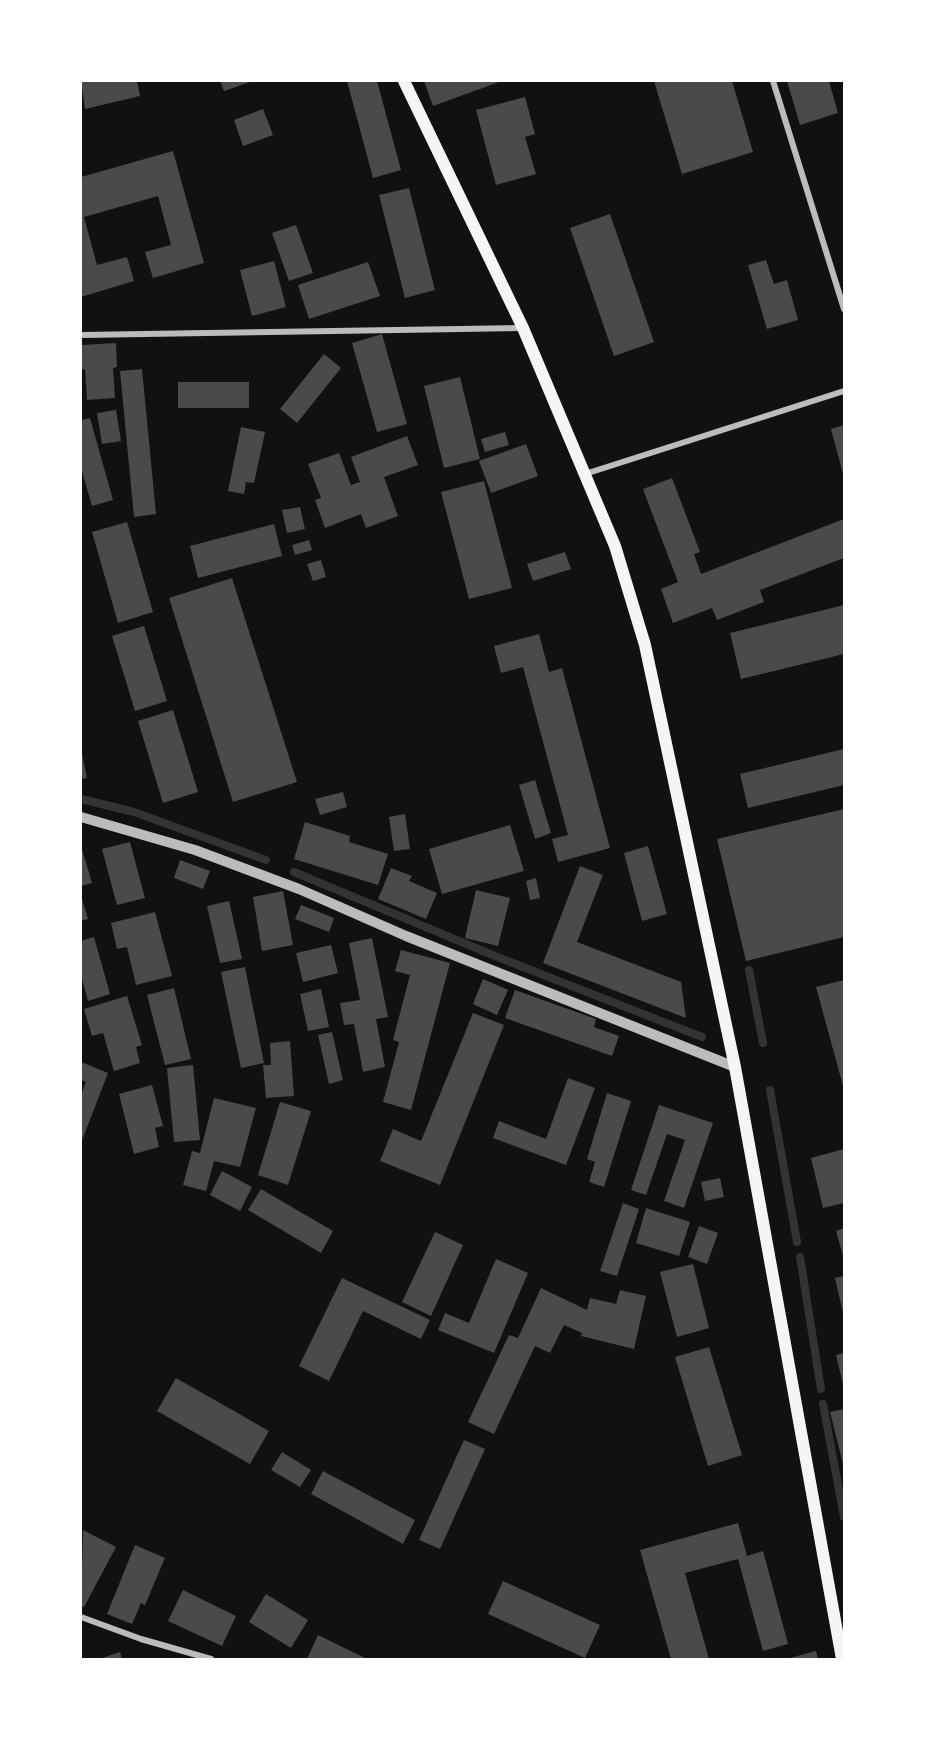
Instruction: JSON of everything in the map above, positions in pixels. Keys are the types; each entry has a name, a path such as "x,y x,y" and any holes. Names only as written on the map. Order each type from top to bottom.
{"main road":[{"path":"404,81 523,328 615,546 645,645 735,1067 842,1659"}],"street":[{"path":"773,81 844,309"},
{"path":"81,335 523,328"},
{"path":"584,474 844,391"},
{"path":"81,817 195,850 278,881 406,936 735,1067"},
{"path":"81,1617 141,1639 211,1659"}],"building":[{"path":"81,81 137,81 140,96 85,109"},
{"path":"220,81 253,81 224,91"},
{"path":"347,81 377,81 401,170 373,178"},
{"path":"424,81 502,81 433,106"},
{"path":"654,81 732,81 753,152 682,174"},
{"path":"787,81 829,81 838,113 800,125"},
{"path":"525,97 535,134 525,137 536,174 496,185 476,110"},
{"path":"263,109 273,135 243,146 234,120"},
{"path":"173,151 204,263 153,278 145,252 171,245 158,196 84,217 97,265 127,257 134,281 81,297 81,177"},
{"path":"409,188 435,290 405,298 379,195"},
{"path":"610,214 654,342 614,356 570,228"},
{"path":"296,225 313,273 289,281 272,233"},
{"path":"766,260 774,284 787,280 798,320 767,329 748,265"},
{"path":"274,261 286,307 252,316 240,270"},
{"path":"368,262 380,296 309,319 298,285"},
{"path":"382,334 407,424 377,432 352,343"},
{"path":"116,343 117,367 113,368 115,398 87,400 85,369 81,370 81,345"},
{"path":"324,354 341,368 297,423 280,409"},
{"path":"142,369 156,514 134,517 120,371"},
{"path":"460,377 480,459 444,468 424,386"},
{"path":"178,382 249,382 249,408 178,408"},
{"path":"116,410 121,441 102,444 97,413"},
{"path":"90,418 113,500 92,506 81,468 81,420"},
{"path":"844,425 844,474 843,474 831,429"},
{"path":"241,427 265,432 254,483 246,482 244,494 228,491"},
{"path":"505,432 509,445 485,452 481,439"},
{"path":"407,436 418,465 384,477 398,516 366,528 361,514 325,528 315,500 321,498 308,464 339,453 351,485 360,482 351,457"},
{"path":"526,444 538,476 491,493 479,461"},
{"path":"672,478 700,552 694,554 701,574 844,519 844,558 760,590 764,602 717,620 712,608 673,623 661,589 678,582 643,489"},
{"path":"484,481 512,588 469,599 441,492"},
{"path":"300,507 305,529 287,533 282,510"},
{"path":"127,522 153,612 118,623 92,532"},
{"path":"274,524 282,556 198,578 190,546"},
{"path":"309,540 312,550 295,555 292,545"},
{"path":"565,552 571,569 533,581 527,564"},
{"path":"321,560 326,577 313,581 307,564"},
{"path":"232,578 297,782 233,802 169,598"},
{"path":"844,605 844,654 741,679 730,633"},
{"path":"144,626 167,701 135,711 112,636"},
{"path":"539,634 549,672 562,668 610,848 558,862 552,839 568,835 523,667 501,673 494,646"},
{"path":"173,710 198,792 163,803 138,721"},
{"path":"81,749 87,778 81,779"},
{"path":"844,749 844,785 748,808 740,774"},
{"path":"535,780 551,833 535,839 519,785"},
{"path":"343,792 347,807 320,815 315,799"},
{"path":"844,809 844,937 746,961 717,839"},
{"path":"405,814 410,849 394,851 389,817"},
{"path":"305,822 350,836 349,842 388,854 378,885 294,859"},
{"path":"510,825 524,871 442,894 429,849"},
{"path":"130,842 145,898 117,905 102,849"},
{"path":"81,846 92,883 81,886"},
{"path":"648,846 667,914 642,921 624,853"},
{"path":"180,860 210,871 203,889 174,878"},
{"path":"580,866 603,875 577,942 681,982 686,1018 543,963"},
{"path":"391,868 412,876 409,881 437,893 426,919 378,899"},
{"path":"536,878 540,898 530,900 526,881"},
{"path":"476,890 510,898 498,946 465,938"},
{"path":"283,891 293,945 262,951 253,897"},
{"path":"81,896 88,919 81,921"},
{"path":"229,901 242,959 220,963 207,906"},
{"path":"301,905 334,918 329,932 295,919"},
{"path":"155,912 172,976 136,985 127,947 117,949 111,923"},
{"path":"94,937 110,994 88,1001 81,975 81,941"},
{"path":"372,938 388,1017 376,1019 385,1067 363,1072 354,1024 344,1025 340,1003 360,1000 349,943"},
{"path":"331,945 338,973 303,982 296,953"},
{"path":"401,950 450,963 411,1110 383,1102 399,1042 393,1040 410,975 395,971"},
{"path":"245,967 264,1063 241,1068 221,972"},
{"path":"483,979 508,990 497,1015 473,1004"},
{"path":"844,980 844,1086 843,1086 816,987"},
{"path":"174,988 191,1059 165,1065 147,995"},
{"path":"321,989 329,1027 308,1031 300,994"},
{"path":"515,990 596,1019 594,1027 619,1036 612,1056 505,1018"},
{"path":"127,996 142,1045 136,1047 140,1063 114,1071 103,1033 92,1036 84,1009"},
{"path":"473,1013 504,1025 440,1185 380,1161 393,1129 421,1141"},
{"path":"332,1032 343,1080 329,1084 318,1035"},
{"path":"290,1041 294,1096 266,1098 263,1065 271,1065 270,1043"},
{"path":"81,1062 108,1073 81,1143 81,1095 86,1082 81,1080"},
{"path":"193,1065 200,1140 174,1142 167,1068"},
{"path":"568,1078 595,1088 566,1165 493,1138 499,1121 546,1139"},
{"path":"152,1085 163,1126 155,1128 159,1147 134,1154 119,1094"},
{"path":"607,1093 631,1101 604,1187 589,1182 595,1162 587,1159"},
{"path":"214,1098 256,1108 240,1167 214,1161 206,1191 183,1185 192,1151 200,1153"},
{"path":"280,1102 311,1111 288,1185 258,1175"},
{"path":"659,1105 713,1123 684,1208 664,1201 685,1140 667,1134 646,1195 631,1190"},
{"path":"844,1149 844,1203 823,1208 811,1158"},
{"path":"222,1171 252,1187 240,1211 210,1195"},
{"path":"720,1178 724,1197 705,1201 701,1182"},
{"path":"261,1189 333,1231 321,1253 248,1210"},
{"path":"623,1203 639,1209 617,1276 600,1271"},
{"path":"646,1208 690,1222 679,1256 636,1243"},
{"path":"699,1226 718,1233 707,1264 688,1257"},
{"path":"844,1228 844,1256 843,1256 836,1231"},
{"path":"435,1232 463,1245 431,1316 402,1302"},
{"path":"496,1259 528,1273 494,1353 438,1330 445,1313 469,1323"},
{"path":"693,1264 709,1328 677,1337 660,1272"},
{"path":"844,1276 844,1313 843,1313 835,1278"},
{"path":"342,1278 430,1320 421,1339 363,1311 329,1381 299,1366"},
{"path":"541,1288 587,1310 590,1298 616,1304 620,1290 646,1296 634,1349 581,1336 582,1333 564,1325 550,1353 535,1346 494,1434 468,1422 509,1335 518,1338"},
{"path":"709,1347 742,1455 708,1466 675,1357"},
{"path":"844,1353 844,1384 843,1384 836,1355"},
{"path":"176,1378 269,1431 250,1464 157,1411"},
{"path":"844,1409 844,1464 843,1464 830,1412"},
{"path":"464,1440 485,1449 440,1549 419,1540"},
{"path":"282,1452 311,1470 300,1487 271,1470"},
{"path":"323,1471 415,1520 403,1544 311,1494"},
{"path":"738,1523 747,1556 763,1551 788,1644 763,1651 738,1559 685,1573 709,1659 671,1659 640,1550"},
{"path":"83,1530 116,1547 84,1607 81,1606"},
{"path":"135,1545 165,1558 145,1605 141,1603 132,1624 107,1614"},
{"path":"503,1581 600,1625 585,1658 488,1614"},
{"path":"183,1590 236,1616 222,1646 168,1621"},
{"path":"266,1594 308,1620 291,1648 249,1622"},
{"path":"318,1635 367,1659 307,1659"},
{"path":"816,1651 818,1659 790,1659 790,1658"},
{"path":"120,1652 122,1659 99,1659"}],"waterway":[{"path":"81,799 134,812 266,860"},
{"path":"294,872 495,956 702,1037"},
{"path":"749,970 763,1043"},
{"path":"770,1090 797,1242"},
{"path":"800,1257 821,1389"},
{"path":"823,1404 844,1517"}]}
